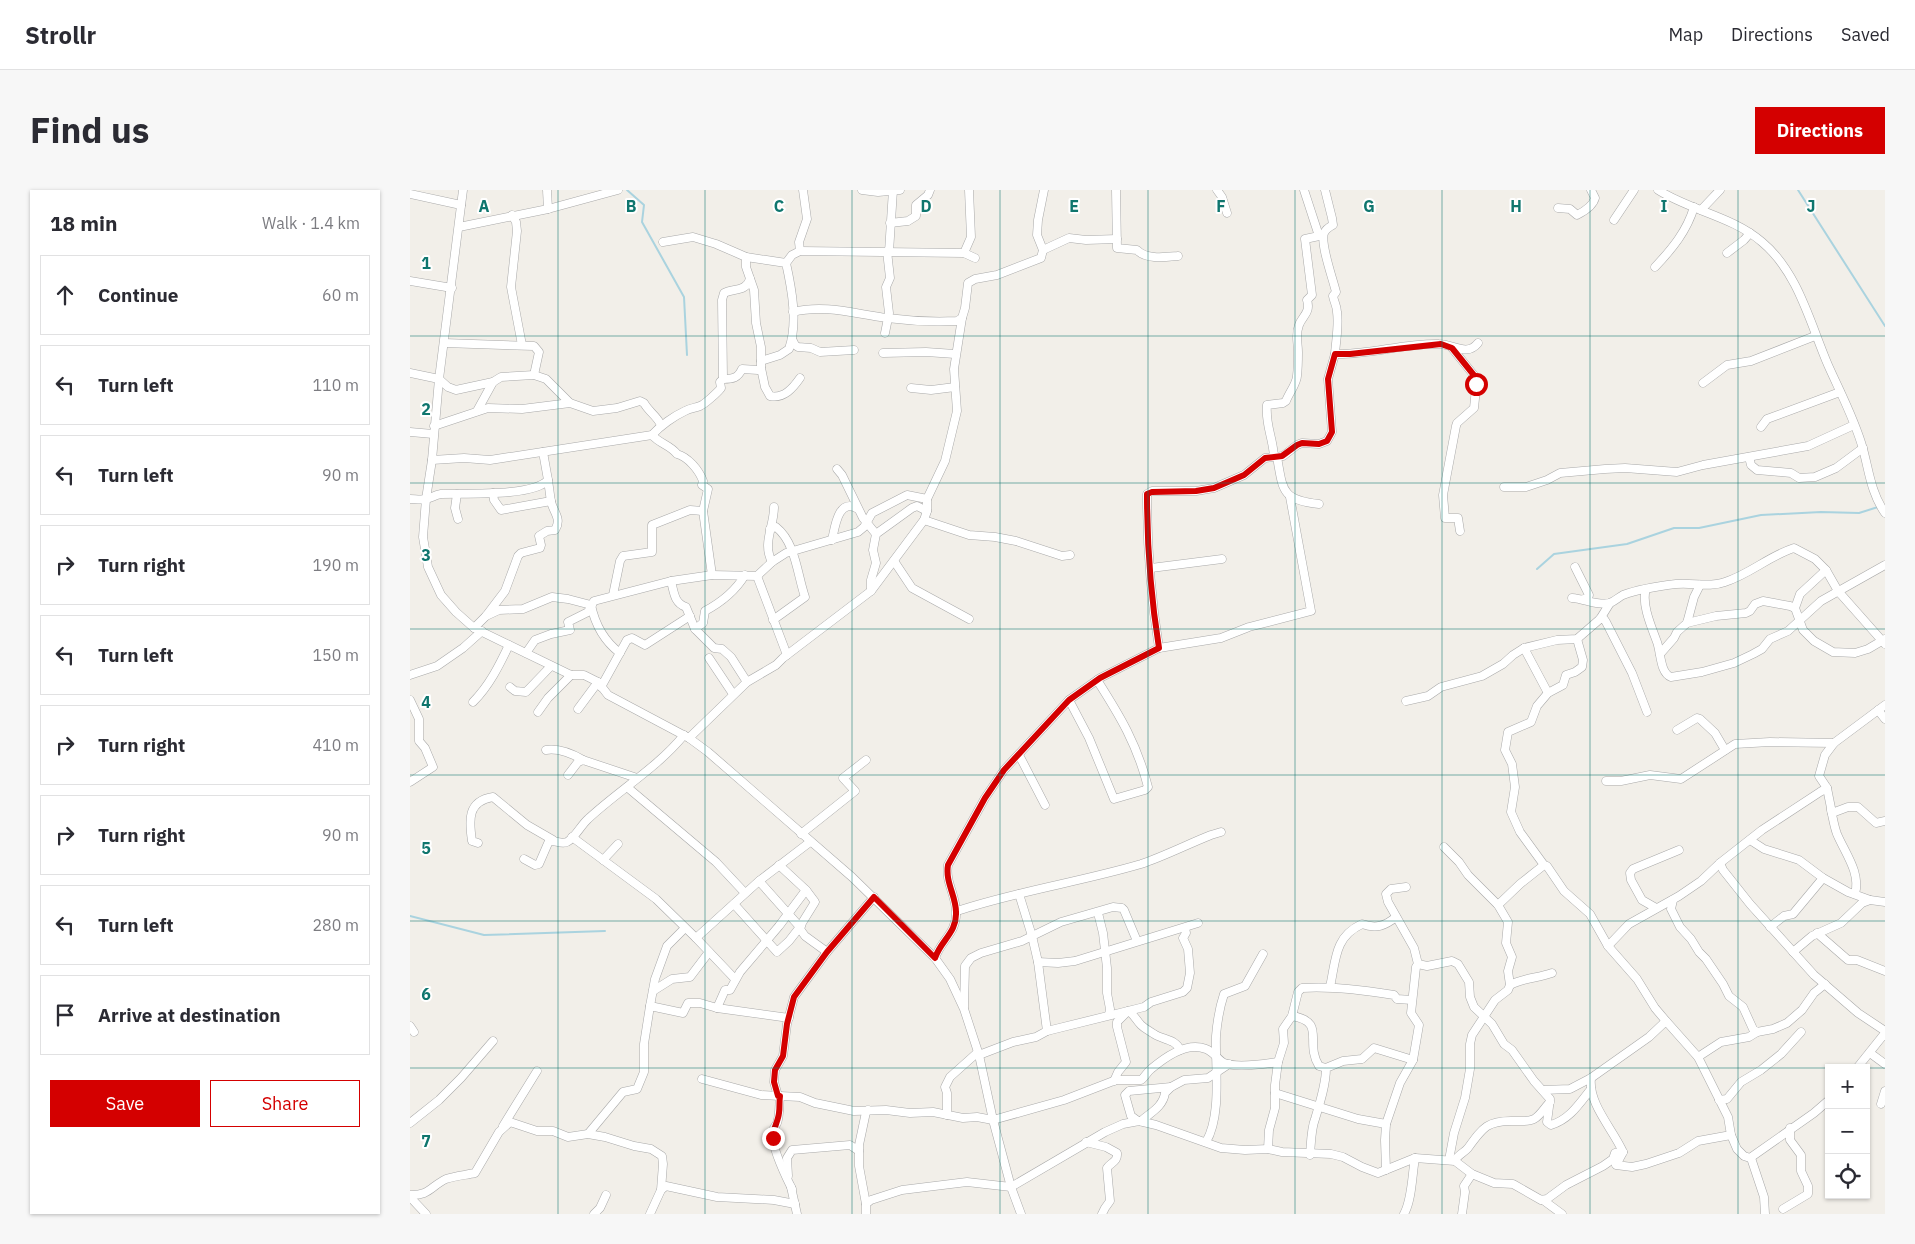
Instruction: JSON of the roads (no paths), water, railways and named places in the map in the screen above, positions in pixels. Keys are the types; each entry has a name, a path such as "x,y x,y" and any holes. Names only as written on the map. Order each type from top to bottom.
{"street":[{"path":"463,190 439,378 423,537 428,567 441,595 456,612 478,630 571,675 584,675 599,684 608,695 686,737 708,752 874,897 935,958 950,979 964,1009 978,1054 1011,1186 1021,1214"},
{"path":"547,190 548,209"},
{"path":"459,227 548,209 618,190"},
{"path":"800,251 799,242 807,219 803,190"},
{"path":"862,190 895,190 888,252 890,278 886,287 889,313 884,333"},
{"path":"890,223 908,221 916,216 916,204 928,195 930,190"},
{"path":"964,253 971,237 969,190"},
{"path":"478,843 472,841 469,824 472,808 492,797 527,825 553,840 563,843 568,842 586,821 686,737 747,682 776,665 871,591 924,520 927,511 927,499 945,461 957,411 954,369 968,283 974,279 997,275 1041,258 1043,250 1037,236 1044,190"},
{"path":"1116,190 1117,248 1137,250 1150,256 1178,256"},
{"path":"1217,190 1222,198 1226,213"},
{"path":"1304,190 1319,236 1305,239 1312,295 1307,300 1308,304 1304,318 1299,322 1296,337 1298,378 1286,401 1268,405 1266,420 1282,486 1288,496 1319,504"},
{"path":"1159,648 1154,615 1147,494 1152,492 1196,491 1214,488 1244,475 1265,458 1282,456 1302,443 1319,444 1327,441 1332,432 1328,379 1335,354 1338,325 1333,296 1336,292 1324,247 1326,230 1333,225 1324,190"},
{"path":"1558,208 1570,209 1577,215 1581,213 1593,204 1595,198 1591,190"},
{"path":"1614,220 1634,190"},
{"path":"1658,190 1674,200 1732,222 1750,233 1778,258 1806,309 1863,448 1869,476 1882,507"},
{"path":"1655,267 1675,246 1697,209 1720,190"},
{"path":"410,194 461,205"},
{"path":"512,215 516,222 517,231 511,287 522,345"},
{"path":"1727,253 1750,233"},
{"path":"663,242 693,237 716,244 746,257 786,263"},
{"path":"1043,250 1069,238 1086,240 1117,239"},
{"path":"723,379 734,379 739,375 742,368 758,370 761,365 789,349 792,339 792,312 786,263 792,254 800,251 964,253 975,258"},
{"path":"746,257 746,267 754,290 756,323 761,347 761,365 765,387 772,397 790,392 800,378"},
{"path":"432,460 464,458 490,460 652,434 661,425 678,414 687,409 701,406 722,388 720,382 723,379 722,300 724,293 742,289 748,284 750,279"},
{"path":"410,281 452,288"},
{"path":"792,312 805,309 824,309 847,310 887,318 956,321 962,318"},
{"path":"1703,382 1727,365 1751,361 1816,336"},
{"path":"792,339 798,347 811,348 820,352 854,350"},
{"path":"444,343 534,346 538,352 534,375"},
{"path":"1335,354 1350,354 1430,344 1441,344 1462,350 1474,347 1478,343"},
{"path":"1452,348 1477,379 1474,408 1457,423 1443,495 1445,518 1458,518 1460,531"},
{"path":"883,353 926,352 956,354"},
{"path":"410,372 439,378 448,387 456,390 493,382 501,377 534,375 546,378 570,403"},
{"path":"477,411 493,382"},
{"path":"911,388 931,390 956,387"},
{"path":"1761,427 1767,419 1840,392"},
{"path":"410,432 434,430 488,408 522,409 570,403 593,411 617,408 640,401 658,419 661,425"},
{"path":"1504,487 1526,486 1547,480 1560,473 1571,472 1625,468 1677,472 1703,465 1808,446 1854,425"},
{"path":"652,434 659,442 673,448 677,454 680,454 695,466 703,481 702,485 708,489 703,511 712,575"},
{"path":"1749,457 1751,465 1757,470 1791,474 1800,478 1815,477 1836,468 1863,448"},
{"path":"410,675 437,666 463,648 505,592 518,556 521,553 540,548 540,536 555,530 559,524 558,515 551,501 543,452"},
{"path":"837,468 858,509 876,534"},
{"path":"410,499 426,499 438,494 530,490 544,484 548,480"},
{"path":"493,493 494,500 501,510 551,501"},
{"path":"457,494 455,508 458,519"},
{"path":"613,594 671,581 712,575 757,576 772,562 792,551 855,533 864,527 865,520 872,513 907,495 927,499"},
{"path":"935,958 938,950 954,930 957,911 946,875 948,865 985,798 1004,770 1069,700 1097,680 1159,648 1221,638 1248,627 1310,611 1290,497"},
{"path":"900,499 912,508"},
{"path":"832,540 838,514 851,506 858,509"},
{"path":"871,591 871,580 876,563 873,550 876,534 912,508 917,506 927,511"},
{"path":"772,562 767,552 768,534 773,524 774,508"},
{"path":"526,653 535,640 570,630 568,622 588,612 594,601 613,597 620,561 623,556 652,552 652,526 690,510 703,511"},
{"path":"924,520 969,535 995,537 1062,556 1070,555"},
{"path":"770,530 776,527 780,530 792,551 805,597 773,620"},
{"path":"1572,598 1597,603 1610,602 1624,595 1646,589 1678,584 1700,585 1725,582 1776,555 1794,548 1815,558 1826,570 1838,591 1884,641 1855,653 1833,652 1814,641 1803,630 1795,608 1800,594 1826,570"},
{"path":"1151,568 1222,559"},
{"path":"894,561 912,588 969,620"},
{"path":"1646,589 1644,594 1649,623 1663,668 1668,676 1672,678 1734,663 1753,654 1762,649 1770,639 1788,631 1821,601 1885,565"},
{"path":"1575,567 1589,594 1588,598 1584,599"},
{"path":"695,629 703,623 705,611 716,605 740,583 745,575"},
{"path":"757,576 787,655"},
{"path":"671,581 675,598 679,605 686,607 695,629 714,648 722,649 731,657 747,682"},
{"path":"1687,623 1694,597 1700,585"},
{"path":"486,616 499,610 523,609 552,597 591,605"},
{"path":"1660,654 1677,632 1687,623 1716,616 1746,613 1755,604 1763,601 1795,608"},
{"path":"1406,701 1428,696 1441,687 1482,676 1503,664 1513,654 1524,648 1557,640 1577,639 1600,619 1610,602"},
{"path":"591,605 600,631 611,646 620,653"},
{"path":"578,709 599,684 628,640 632,638 645,645 690,616"},
{"path":"1600,619 1604,619 1606,622 1632,672 1647,712"},
{"path":"1577,639 1582,653 1582,667 1566,675 1563,685 1548,693 1537,706 1531,722 1508,732 1505,750 1512,764 1514,780 1511,812 1520,832 1544,865 1547,866 1564,891 1590,914 1608,946 1637,979 1655,1008 1698,1057 1728,1117 1731,1136 1737,1149 1744,1156 1751,1158"},
{"path":"473,702 482,693 509,645"},
{"path":"1524,648 1548,693"},
{"path":"709,658 733,694"},
{"path":"510,687 515,691 526,692 551,666"},
{"path":"538,712 548,698 571,675"},
{"path":"1069,700 1089,738 1114,799 1145,790 1148,786 1138,752 1117,711 1097,680"},
{"path":"410,700 419,719 419,741 425,748 433,767 410,782"},
{"path":"1855,894 1858,884 1854,870 1836,832 1827,788 1819,776 1825,755 1834,743 1882,708 1885,718"},
{"path":"1677,730 1697,718 1700,719 1715,733 1725,750"},
{"path":"1606,781 1621,782 1650,775 1681,779 1735,744 1770,742 1834,743"},
{"path":"546,750 553,749 569,752 584,760 637,778"},
{"path":"1019,755 1046,805"},
{"path":"568,775 578,762 584,760"},
{"path":"801,834 855,791 843,778 866,760"},
{"path":"626,787 716,862 746,893"},
{"path":"1608,946 1628,924 1673,900 1701,881 1720,863 1750,840 1827,788"},
{"path":"1832,813 1848,807 1858,807 1876,823 1885,821"},
{"path":"957,911 983,902 1144,863 1221,832"},
{"path":"572,837 656,899 735,979"},
{"path":"524,859 535,865 539,864 545,846 549,841 553,840"},
{"path":"1750,840 1764,849 1798,860 1810,867 1822,878 1855,894 1870,900 1885,902"},
{"path":"696,938 759,881 810,842"},
{"path":"603,860 618,844"},
{"path":"1444,847 1459,862 1468,876 1498,905 1508,922 1506,943 1512,957 1508,971 1510,985 1508,990 1495,1000 1474,1030 1470,1044 1470,1069 1466,1098 1454,1133 1452,1160"},
{"path":"1656,908 1642,900 1631,880 1630,873 1633,869 1679,850"},
{"path":"1720,863 1723,870 1770,928 1793,952 1858,1013 1885,1032 1860,1064"},
{"path":"734,904 777,952 789,942 815,902 806,890 779,865"},
{"path":"1498,905 1544,865"},
{"path":"1770,928 1784,916 1793,914 1822,878"},
{"path":"759,881 800,927 805,936 827,952"},
{"path":"1386,1170 1386,1124 1400,1083 1413,1060 1419,1025 1411,1012 1416,967 1418,964 1414,948 1388,902 1386,894 1391,889 1406,887"},
{"path":"717,1008 725,990 730,990 735,979 806,890"},
{"path":"1019,894 1038,962 1048,1031"},
{"path":"792,1189 779,1160 773,1138 773,1129 777,1124 779,1112 779,1096 774,1082 775,1070 783,1056 794,997 827,952 874,897"},
{"path":"1673,900 1671,909 1680,927 1706,960 1729,996 1743,1007 1752,1029 1758,1032"},
{"path":"1793,952 1817,933 1841,923 1862,903 1870,900"},
{"path":"964,1009 965,966 971,958 980,953 1022,941 1061,922 1113,908 1122,908 1137,941"},
{"path":"1098,913 1107,968 1107,993 1110,1009 1108,1015"},
{"path":"1330,987 1339,944 1344,937 1362,924 1370,927 1387,925 1396,917"},
{"path":"1038,962 1058,963 1075,961 1198,923"},
{"path":"588,1134 623,1092 637,1089 644,1072 644,1044 655,978 667,946 685,928"},
{"path":"947,1115 947,1093 945,1087 950,1078 978,1054 1013,1042 1036,1037 1048,1031 1128,1011 1183,992 1188,988 1190,973 1188,949 1183,938 1186,933 1185,928"},
{"path":"1817,933 1848,960 1857,960 1885,971"},
{"path":"652,990 672,979 690,977 709,952"},
{"path":"1206,1142 1214,1124 1216,1033 1220,1006 1224,994 1245,986 1263,954"},
{"path":"1418,964 1427,966 1452,961 1458,964 1469,982 1470,997 1474,1007 1492,1024 1504,1044 1512,1050 1534,1081 1550,1099 1548,1122 1551,1125 1572,1114 1591,1089"},
{"path":"1510,985 1517,981 1538,978 1552,973"},
{"path":"1698,1057 1721,1042 1749,1037 1758,1032 1773,1029 1787,1023 1802,1010 1814,993 1825,984"},
{"path":"1268,1149 1269,1130 1275,1108 1278,1062 1284,1043 1283,1029 1292,1016 1298,992 1302,988 1330,987 1353,991 1368,990 1372,993 1394,995 1397,999 1412,1000"},
{"path":"650,1006 683,1013 688,1004 700,1003 717,1008 789,1018"},
{"path":"1128,1011 1132,1013 1143,1027 1162,1039 1171,1040 1180,1050"},
{"path":"1114,1081 1126,1062 1117,1022 1128,1011"},
{"path":"1292,1016 1303,1018 1310,1022 1313,1028 1313,1053 1320,1066 1326,1068 1343,1061 1362,1058 1374,1048 1413,1060"},
{"path":"1543,1090 1570,1089 1592,1078 1649,1037 1666,1021"},
{"path":"1479,1024 1485,1022 1492,1024"},
{"path":"1719,1100 1727,1099 1741,1082 1761,1070 1781,1054 1801,1032"},
{"path":"410,1123 439,1100 461,1078 492,1041"},
{"path":"1138,1081 1144,1078 1150,1070 1180,1050 1188,1047 1207,1049 1223,1063 1228,1064 1247,1065 1278,1062"},
{"path":"1870,1053 1885,1064"},
{"path":"866,1204 871,1200 902,1190 967,1182 1011,1186 1086,1142 1123,1124 1139,1121 1160,1105 1165,1093 1171,1087 1184,1080 1208,1078 1228,1064"},
{"path":"1310,1155 1314,1120 1319,1108 1326,1068"},
{"path":"410,1196 419,1196 429,1192 449,1178 475,1173 537,1072"},
{"path":"1592,1078 1591,1089 1595,1102 1623,1152"},
{"path":"702,1079 761,1095 800,1097 815,1103 854,1111 933,1112 993,1120 1064,1100 1121,1079 1138,1081 1148,1088 1171,1087"},
{"path":"1155,1088 1126,1092 1125,1095 1131,1116 1139,1121 1156,1125 1221,1148 1268,1149 1310,1155 1331,1154 1343,1157 1370,1171 1378,1173 1415,1158 1452,1160 1472,1174 1494,1182 1513,1184 1535,1198 1543,1200 1562,1214"},
{"path":"1880,1104 1885,1091"},
{"path":"1275,1093 1358,1119 1386,1124"},
{"path":"1452,1160 1465,1152 1477,1135 1488,1124 1502,1121 1535,1119 1550,1102"},
{"path":"1581,1102 1595,1102"},
{"path":"1751,1158 1825,1104"},
{"path":"866,1214 859,1166 859,1151 866,1112 868,1110"},
{"path":"499,1132 510,1122 537,1131 553,1131 568,1137 588,1134 606,1136 657,1152 662,1156 662,1190 650,1214"},
{"path":"1783,1209 1808,1194 1808,1186 1801,1171 1801,1155 1790,1140 1790,1128"},
{"path":"1623,1152 1616,1165 1632,1167 1679,1153 1698,1142 1731,1136"},
{"path":"1086,1142 1106,1147 1117,1153 1114,1162 1107,1168 1110,1202 1102,1214"},
{"path":"797,1214 788,1176 787,1158 792,1150 850,1146 859,1151"},
{"path":"1543,1200 1566,1185 1603,1166 1613,1159 1615,1153 1623,1152"},
{"path":"1404,1214 1410,1200 1415,1158"},
{"path":"1751,1158 1764,1197 1765,1214"},
{"path":"1462,1214 1466,1192 1464,1186 1472,1174"},
{"path":"662,1190 664,1187 672,1187 718,1197 774,1200 794,1204"},
{"path":"410,1196 426,1214"},
{"path":"418,1206 419,1196"},
{"path":"594,1214 600,1208 606,1196"}],"waterway":[{"path":"627,190 644,205 642,222 684,297 687,355"},
{"path":"1798,190 1885,326"},
{"path":"1537,569 1554,554 1627,544 1674,528 1699,528 1761,515 1821,512 1859,513 1878,507"},
{"path":"410,916 484,935 605,931"}]}
